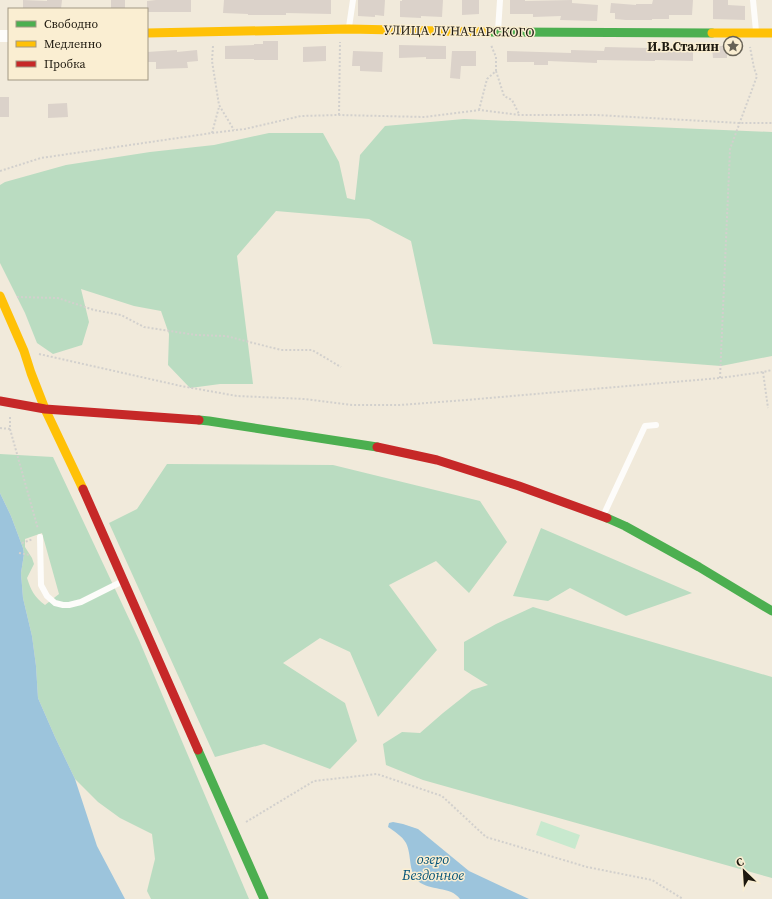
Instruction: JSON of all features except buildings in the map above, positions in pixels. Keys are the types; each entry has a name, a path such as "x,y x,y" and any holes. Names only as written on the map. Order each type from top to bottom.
{"street":[{"name":"УЛИЦА ЛУНАЧАРСКОГО","path":"148,33 345,29 493,32 772,32"},
{"path":"0,297 24,351 45,409 75,470 264,899"},
{"path":"0,401 45,409 209,421 365,445 437,460 519,486 603,516 625,526 699,567 772,611"}],"lane":[{"path":"345,29 353,0"},
{"path":"493,32 500,0"},
{"path":"752,32 753,0"},
{"path":"603,516 645,426 656,425"},
{"path":"40,537 41,585 48,596 55,603 69,605 81,602 124,581"}],"path":[{"path":"339,115 345,29"},
{"path":"213,31 212,61 219,105 234,130"},
{"path":"493,32 491,47 496,57 496,71 504,96 512,100 519,115"},
{"path":"720,378 730,149 757,76 754,68 752,32"},
{"path":"479,110 487,80 496,71"},
{"path":"212,133 219,105"},
{"path":"0,171 41,158 245,129 301,116 339,115 425,117 479,110 519,115 597,115 772,123"},
{"path":"0,297 58,298 94,310 121,315 144,327 196,335 226,336 282,350 312,350 341,367"},
{"path":"24,351 181,386 237,396 305,399 352,405 400,405 720,378 772,370"},
{"path":"763,372 768,408"},
{"path":"10,417 10,429 40,537 22,543"},
{"path":"0,428 10,429"},
{"path":"19,554 30,555"},
{"path":"233,830 314,781 377,774 442,796 486,837 587,867 652,880 683,899"}],"green space":[{"path":"464,119 772,132 772,356 721,366 433,344 411,241 369,219 276,211 237,256 253,384 220,384 190,388 168,365 169,334 161,311 134,306 81,289 89,322 82,345 53,354 37,343 25,313 0,263 0,185 5,182 66,165 150,152 214,145 269,133 323,133 339,162 347,198 355,200 360,155 385,126"},
{"path":"0,454 53,457 139,640 249,899 151,899 147,891 155,859 152,834 120,818 98,802 75,779 38,698 32,636 23,598 21,573 24,554 23,548 11,516 0,493","holes":["42,533 59,594 45,605 33,593 27,578 34,564 25,547 25,539"]},
{"path":"167,464 333,465 480,501 507,542 469,593 436,561 389,585 437,650 378,717 350,652 320,638 283,663 345,703 357,741 330,769 264,744 215,757 109,523 137,509"},
{"path":"541,528 692,593 626,616 570,588 548,601 513,596"},
{"path":"533,607 772,677 772,878 423,780 386,765 383,744 402,732 420,733 472,690 488,685 464,670 464,642 496,624"},
{"path":"541,821 580,835 575,849 536,835"}],"water":[{"path":"0,493 11,516 23,548 24,554 21,573 23,598 32,636 38,698 75,779 97,846 125,899 0,899"},
{"name":"озеро Бездонное","path":"393,822 418,829 469,871 529,899 460,899 451,892 423,884 418,881 413,873 406,843 400,836 388,827 389,823"}],"traffic: fast":[{"path":"487,32 712,33"},
{"path":"199,420 377,447"},
{"path":"607,518 625,526 699,567 772,611"},
{"path":"198,750 264,899"}],"traffic: slow":[{"path":"148,33 349,29 487,32"},
{"path":"712,33 772,33"},
{"path":"0,296 24,351 45,409 83,489"}],"traffic: jam":[{"path":"0,401 45,409 199,420"},
{"path":"377,447 437,460 519,486 607,518"},
{"path":"83,489 198,750"}],"place":[{"name":"И.В.Сталин","path":"733,46"}]}
